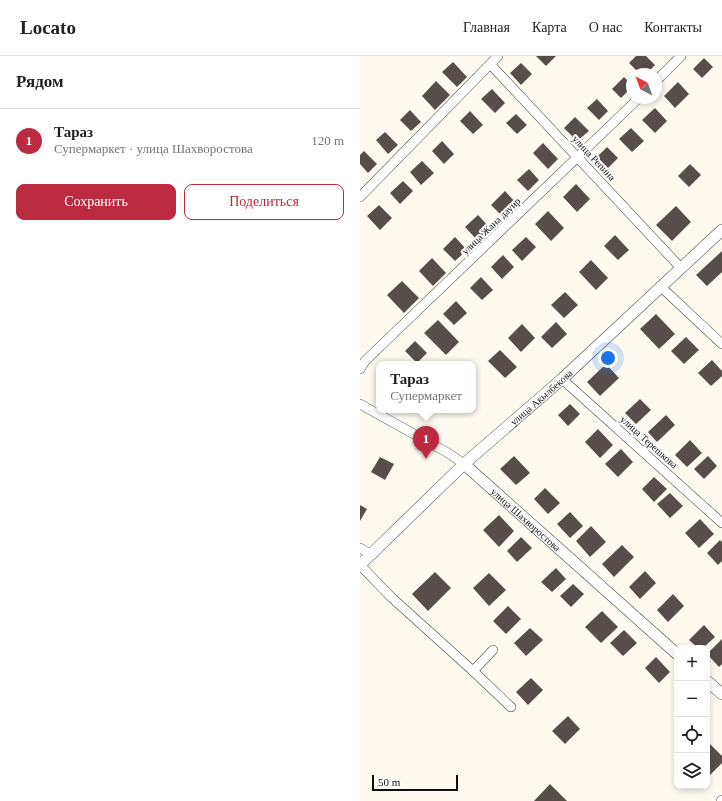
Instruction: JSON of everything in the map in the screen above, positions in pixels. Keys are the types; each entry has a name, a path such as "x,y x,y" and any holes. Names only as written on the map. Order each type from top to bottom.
{"street":[{"path":"360,197 491,65 498,56"},
{"path":"662,75 681,56"},
{"name":"улица Репина","path":"491,65 579,157 680,267"},
{"name":"улица Жана дауир","path":"360,370 365,361 633,104"},
{"name":"улица Акылбекова","path":"360,565 464,464 562,379 680,267 722,230"},
{"path":"660,286 722,344"},
{"name":"улица Терешкова","path":"562,379 722,523"},
{"name":"улица Шахворостова","path":"360,404 376,413"},
{"name":"улица Шахворостова","path":"376,413 448,453 464,464 674,651"},
{"path":"360,548 372,555"},
{"path":"360,565 397,602 511,707"},
{"path":"473,671 493,650"},
{"path":"710,684 722,694"}],"building":[{"path":"536,56 556,56 546,66"},
{"path":"636,56 646,56 655,65 652,68 634,68 629,63"},
{"path":"704,58 713,67 702,78 693,69"},
{"path":"453,62 467,77 457,87 442,72"},
{"path":"521,63 532,74 521,85 510,73"},
{"path":"624,77 626,79 626,93 621,98 612,89"},
{"path":"436,81 450,95 435,110 422,96"},
{"path":"678,82 689,94 675,108 664,96"},
{"path":"492,89 505,103 495,113 481,99"},
{"path":"597,99 608,111 599,120 587,108"},
{"path":"655,108 667,121 655,133 642,120"},
{"path":"410,110 421,122 411,131 400,120"},
{"path":"470,111 483,125 473,134 460,121"},
{"path":"516,114 527,125 517,134 506,123"},
{"path":"575,117 589,131 577,141 564,128"},
{"path":"631,128 644,141 632,152 619,139"},
{"path":"385,132 398,145 388,154 376,140"},
{"path":"442,141 454,154 444,164 432,151"},
{"path":"543,143 558,159 548,169 533,153"},
{"path":"607,147 618,158 608,168 597,157"},
{"path":"364,151 377,164 368,173 360,164 360,155"},
{"path":"422,161 434,173 421,185 410,172"},
{"path":"690,164 701,175 689,187 678,176"},
{"path":"529,169 539,180 528,191 517,180"},
{"path":"403,181 413,191 400,204 390,193"},
{"path":"576,184 590,199 577,212 563,197"},
{"path":"505,191 517,204 503,217 491,205"},
{"path":"379,205 392,218 380,230 367,216"},
{"path":"676,206 691,222 672,241 656,225"},
{"path":"548,211 564,228 551,241 535,224"},
{"path":"478,215 490,228 477,240 465,227"},
{"path":"615,235 629,250 618,260 604,246"},
{"path":"455,237 467,250 455,261 443,249"},
{"path":"526,237 536,247 522,261 512,250"},
{"path":"722,251 722,272 707,286 696,275"},
{"path":"503,255 514,267 502,279 491,267"},
{"path":"432,258 446,273 433,286 419,271"},
{"path":"591,260 608,278 596,290 579,272"},
{"path":"481,277 493,290 482,300 470,288"},
{"path":"402,281 419,298 404,313 387,295"},
{"path":"565,292 578,305 564,318 551,305"},
{"path":"456,301 467,313 454,325 443,314"},
{"path":"656,314 675,334 659,349 640,329"},
{"path":"438,320 459,342 446,355 424,333"},
{"path":"556,322 567,334 552,348 541,337"},
{"path":"522,324 535,338 521,352 508,338"},
{"path":"686,337 699,350 684,364 671,351"},
{"path":"415,341 427,353 419,361 415,361 405,351"},
{"path":"500,350 517,367 505,378 488,361"},
{"path":"712,360 722,371 722,376 711,386 698,373"},
{"path":"606,364 619,378 600,396 587,382"},
{"path":"640,399 651,410 636,424 625,413"},
{"path":"570,404 580,414 568,426 558,415"},
{"path":"666,415 675,425 657,442 648,432"},
{"path":"598,429 613,445 600,458 585,442"},
{"path":"690,440 702,453 687,467 675,455"},
{"path":"621,449 633,462 618,477 605,464"},
{"path":"514,456 530,473 516,485 500,469"},
{"path":"708,456 717,466 704,479 694,469"},
{"path":"380,457 394,464 385,480 371,472"},
{"path":"654,477 667,489 654,502 642,489"},
{"path":"545,488 560,503 548,514 534,499"},
{"path":"670,493 683,506 670,518 657,504"},
{"path":"360,505 367,509 360,521"},
{"path":"570,512 583,526 570,538 557,524"},
{"path":"499,515 514,531 499,547 483,530"},
{"path":"700,519 714,534 699,548 685,533"},
{"path":"591,526 606,542 590,557 576,541"},
{"path":"521,537 532,548 517,562 507,551"},
{"path":"720,540 722,542 722,561 718,565 707,553"},
{"path":"622,545 634,557 614,577 602,564"},
{"path":"556,568 566,579 552,592 541,582"},
{"path":"645,571 656,583 640,599 629,587"},
{"path":"435,572 451,588 428,611 412,594"},
{"path":"489,573 506,590 489,606 473,588"},
{"path":"573,584 584,594 571,607 560,596"},
{"path":"673,594 684,606 668,622 657,610"},
{"path":"508,606 521,619 506,634 493,621"},
{"path":"602,611 618,627 601,643 585,627"},
{"path":"704,625 715,637 706,645 695,645 689,640"},
{"path":"530,628 543,640 526,656 514,643"},
{"path":"624,630 637,643 623,656 610,643"},
{"path":"722,639 722,664 719,667 710,657 710,651"},
{"path":"656,657 670,672 659,683 645,668"},
{"path":"531,678 543,690 528,705 516,692"},
{"path":"568,716 580,729 565,744 552,731"},
{"path":"710,744 722,756 722,763 710,775"},
{"path":"550,784 567,801 534,801"}],"place":[{"name":"Тараз","path":"426,459"}]}
